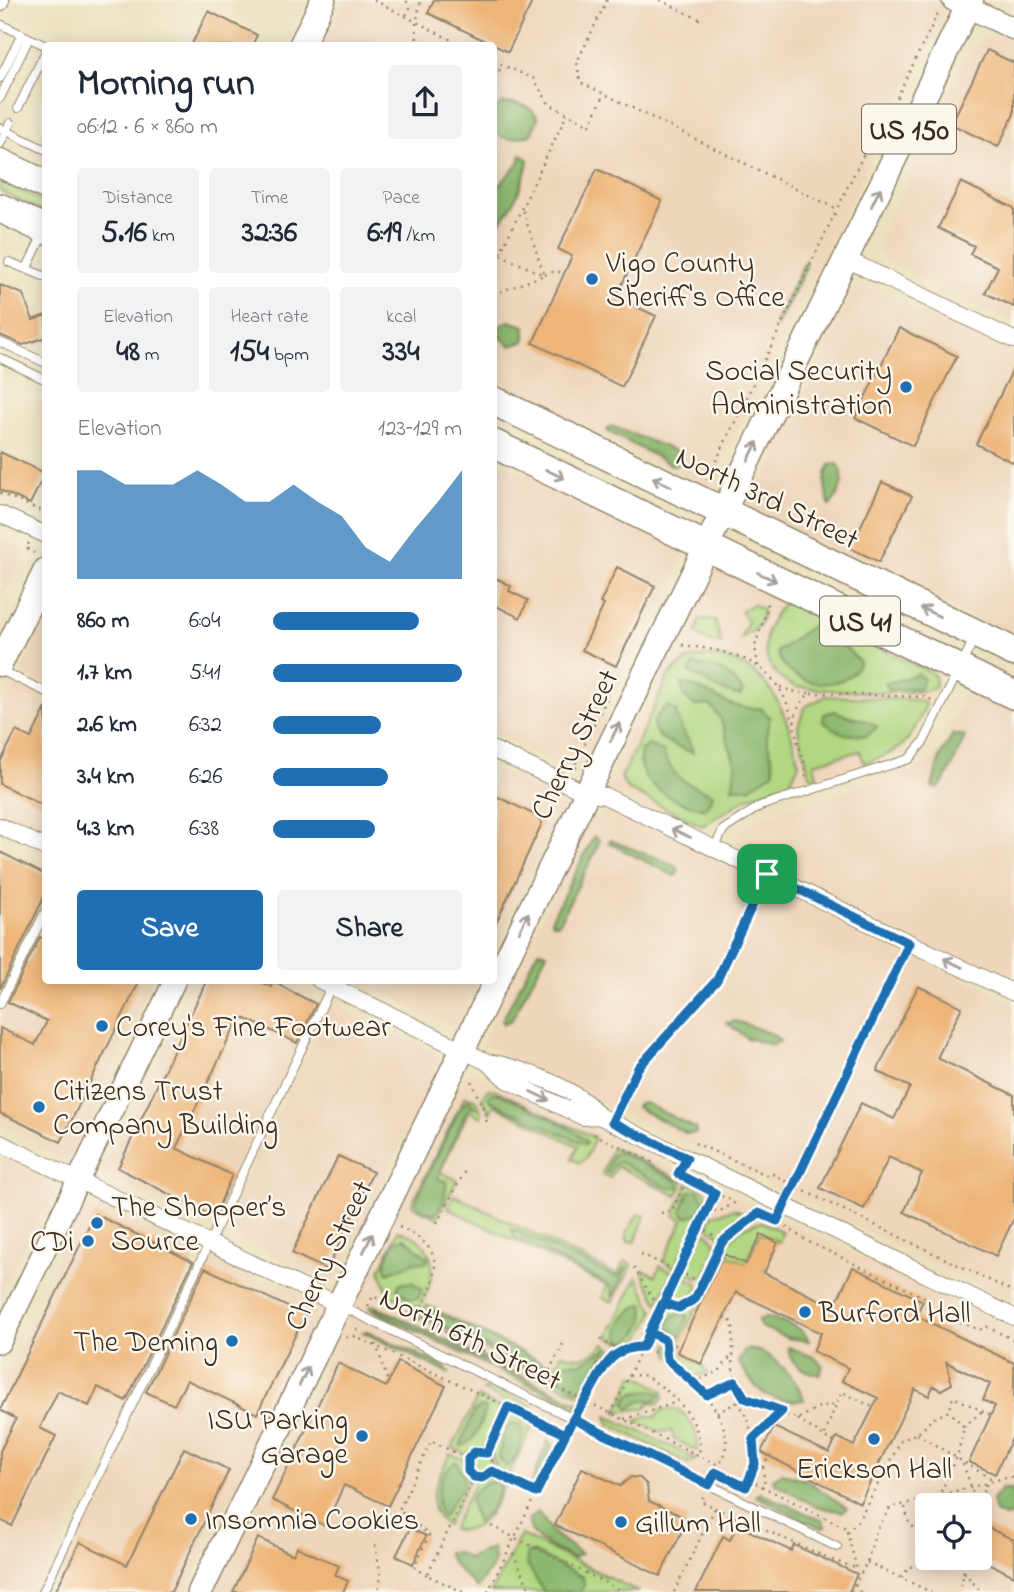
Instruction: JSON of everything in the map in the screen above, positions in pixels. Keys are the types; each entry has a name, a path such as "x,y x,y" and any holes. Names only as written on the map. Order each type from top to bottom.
{"highway":[{"path":"0,163 42,183"},
{"path":"0,208 42,229"},
{"name":"North 3rd Street","path":"497,402 1014,652"},
{"name":"US 41","path":"497,445 1014,695"}],"main road":[{"path":"303,42 319,2"},
{"name":"Cherry Street","path":"497,977 846,259 958,4"},
{"path":"0,664 42,578"},
{"name":"Cherry Street","path":"200,1592 493,984"}],"street":[{"path":"958,4 1014,29"},
{"path":"846,259 1014,340"},
{"path":"0,514 42,534"},
{"path":"497,751 586,793 605,796 1014,993"},
{"path":"0,826 42,846"},
{"path":"0,1342 173,984"},
{"path":"332,984 487,1062 506,1080 583,1117 606,1119 1014,1317"},
{"name":"North 6th Street","path":"0,1143 339,1305"}],"lane":[{"path":"0,24 42,46"},
{"path":"0,78 25,36"},
{"path":"0,98 25,36"},
{"path":"18,108 42,57"},
{"path":"0,144 6,127 42,148"},
{"path":"27,268 42,236"},
{"path":"9,262 42,275"},
{"path":"0,342 42,361"},
{"path":"0,358 42,378"},
{"path":"714,849 723,830 734,820 760,806 909,759 917,752 976,634"},
{"path":"0,670 42,690"},
{"path":"606,1119 638,1068 717,980 767,874"},
{"path":"0,1004 42,918"},
{"path":"43,1592 209,1243 327,984"},
{"name":"North 6th Street","path":"339,1305 837,1547"}],"path":[{"path":"374,0 455,42"},
{"path":"406,0 410,8 406,15"},
{"path":"417,42 416,23 421,0"},
{"path":"607,0 576,69 580,82 837,209"},
{"path":"660,0 701,20"},
{"path":"705,483 877,127 884,124 958,4"},
{"path":"497,62 534,79 549,104 590,125 603,95"},
{"path":"497,72 503,65"},
{"path":"497,259 567,114"},
{"path":"522,208 544,275"},
{"path":"499,255 544,275"},
{"path":"497,293 555,271 563,273"},
{"path":"0,493 42,511"},
{"path":"753,595 768,606 755,646 758,666"},
{"path":"684,633 679,645 722,651 758,666 777,686 793,723 805,771 806,791"},
{"path":"777,686 799,694 923,697 942,705"},
{"path":"793,723 800,704 810,693"},
{"path":"909,943 777,1221 807,1241 930,1300 930,1307 979,1330 987,1327 1014,1340"},
{"path":"469,1078 486,1115 487,1127"},
{"path":"707,1210 720,1211 736,1202 678,1174 695,1142 794,1186 1014,1292"},
{"path":"437,1223 465,1171"},
{"path":"661,1213 672,1211 687,1179"},
{"path":"611,1414 715,1193"},
{"path":"748,1208 768,1217"},
{"path":"663,1303 679,1308 690,1304 704,1283 722,1242 759,1213"},
{"path":"397,1226 425,1241 436,1264 434,1282 416,1320"},
{"path":"700,1226 722,1242"},
{"path":"641,1254 704,1283"},
{"path":"634,1268 660,1310"},
{"path":"937,1326 944,1313"},
{"path":"723,1317 733,1323 732,1356 735,1382 745,1398 782,1411 834,1442"},
{"path":"649,1332 679,1347"},
{"path":"354,1335 565,1434"},
{"path":"600,1339 620,1351"},
{"path":"665,1340 667,1359"},
{"path":"376,1344 388,1382"},
{"path":"563,1344 544,1381 719,1466"},
{"path":"488,1592 565,1434 607,1360 620,1351 643,1347 667,1359 694,1382 707,1395 717,1413 726,1443 715,1472 746,1487 755,1464 753,1439 738,1402"},
{"path":"694,1382 719,1371 732,1356"},
{"path":"629,1376 643,1376 676,1400 691,1419 698,1436 699,1456"},
{"path":"707,1395 735,1382"},
{"path":"824,1437 842,1392 873,1407"},
{"path":"847,1531 858,1521 901,1441 917,1434 932,1419 949,1411 953,1397 991,1415"},
{"path":"717,1413 745,1398"},
{"path":"624,1420 670,1405 676,1400"},
{"path":"798,1419 819,1406 836,1404"},
{"path":"487,1453 508,1407"},
{"path":"939,1493 957,1457 964,1427 982,1410"},
{"path":"753,1439 782,1411"},
{"path":"949,1411 964,1427"},
{"path":"917,1434 957,1457 963,1464 973,1493"},
{"path":"463,1592 415,1569 429,1535 399,1510 431,1441 468,1459"},
{"path":"474,1452 487,1453 493,1463 492,1471 482,1478 474,1477 468,1471 468,1459 474,1452"},
{"path":"765,1488 763,1467 769,1456"},
{"path":"755,1464 763,1467"},
{"path":"963,1464 995,1481"},
{"path":"954,1493 1012,1477 1014,1470"},
{"path":"492,1471 536,1493"},
{"path":"427,1575 474,1477"},
{"path":"749,1480 847,1531 856,1568"},
{"path":"982,1493 987,1483"},
{"path":"709,1485 701,1501 790,1543 861,1571"},
{"path":"851,1592 867,1562 882,1520 894,1506 915,1503"},
{"path":"905,1505 909,1523 915,1528"},
{"path":"674,1592 715,1508"},
{"path":"491,1526 626,1592"},
{"path":"375,1545 381,1576 378,1592"},
{"path":"510,1546 531,1592"},
{"path":"867,1562 931,1592"},
{"path":"902,1578 908,1568 915,1565"},
{"path":"964,1572 981,1592"},
{"path":"960,1592 964,1572"},
{"path":"855,1585 860,1592"},
{"path":"615,1592 621,1590"}],"shaded area":[{"path":"345,0 934,0 940,4 942,13 710,488 497,387 497,42 325,42"},
{"path":"1000,35 1014,37 1014,323 885,259 877,246 963,64 983,38"},
{"path":"863,286 1014,356 1014,637 760,515 751,505 852,293"},
{"path":"497,461 678,548 684,556 662,604 654,608 603,712 605,724 578,774 497,735"},
{"path":"0,538 25,550 0,604"},
{"path":"723,570 930,671 937,681 911,740 895,754 814,778 809,775 749,798 693,831 607,789 607,784 709,572"},
{"path":"42,623 42,683 21,672"},
{"path":"15,683 42,696 42,829 0,809 0,709"},
{"path":"974,691 1014,711 1014,988 732,852 741,828 787,809 923,766 936,753 963,697"},
{"path":"497,770 533,788 540,786 558,795 562,808 497,947"},
{"path":"607,802 789,889 792,896 890,944 899,942 922,954 925,960 1014,1003 1014,1302 485,1046 483,1039 589,819 600,817"},
{"path":"42,934 42,984 151,984 91,1108 93,1114 74,1154 62,1160 39,1149 35,1141 0,1125 0,1022"},
{"path":"196,984 293,984 313,994 319,1003 215,1220 208,1224 122,1184 114,1186 100,1175 108,1152 116,1149"},
{"path":"362,984 478,984 455,1028"},
{"path":"337,1007 436,1054 440,1064 334,1282 330,1283 227,1233 224,1225 327,1010"},
{"path":"471,1071 1014,1330 1014,1592 215,1592 463,1079"},
{"path":"0,1157 50,1182 55,1193 49,1207 42,1210 0,1297"},
{"path":"91,1203 198,1255 36,1592 0,1592 0,1387 52,1280 50,1273 81,1209"},
{"path":"208,1258 273,1289 283,1287 313,1301 318,1315 185,1592 49,1592"}],"green space":[{"path":"503,103 514,103 524,105 535,113 538,118 531,135 510,139 497,135 497,107"},
{"path":"521,154 528,160 514,202 497,224 497,188 519,163"},
{"path":"0,180 42,201 42,212 0,191"},
{"path":"805,261 806,268 777,326 775,323"},
{"path":"509,321 525,326 525,341 511,346 501,338 500,326"},
{"path":"611,426 676,451 681,456 680,463 672,465 607,431"},
{"path":"838,464 842,475 841,486 830,506 825,480 830,465"},
{"path":"785,602 930,672 935,676 936,687 926,691 891,693 796,687 774,670 765,649 770,625"},
{"path":"752,604 762,609 760,623 741,638 748,621 741,612"},
{"path":"700,619 715,620 721,643 708,641 696,633"},
{"path":"813,625 829,631 860,662 853,673 842,680 817,683 804,680 783,664 777,652"},
{"path":"705,656 727,659 759,677 780,707 799,764 790,782 749,797 702,826 627,789 621,778 669,675 687,660"},
{"path":"694,665 710,667 728,675 743,691 740,696 721,690 689,672"},
{"path":"918,674 924,679 920,688 889,690 884,684"},
{"path":"682,683 737,706 761,708 770,718 767,740 774,772 749,788 732,788 736,766 720,718 710,705 695,706 683,695"},
{"path":"826,696 921,700 926,705 909,737 897,749 864,763 860,751 814,763 817,776 814,778 810,775 798,726 805,707"},
{"path":"668,706 676,711 693,753 665,741 654,729 658,715"},
{"path":"835,711 878,727 866,736 843,734 823,722 824,714"},
{"path":"953,734 965,736 942,783 938,789 932,787 940,757"},
{"path":"649,745 663,752 671,769 682,780 713,794 706,809 683,803 650,783 640,762 641,750"},
{"path":"594,836 599,840 596,851 558,924 553,923 551,920"},
{"path":"610,840 677,866 679,871 675,876 609,843"},
{"path":"538,950 547,953 512,1019 504,1024 502,1021"},
{"path":"736,1021 772,1034 780,1041 772,1045 747,1038 727,1023"},
{"path":"488,1089 496,1090 595,1138 586,1158 580,1163 572,1159 578,1146 494,1105 490,1113 482,1098"},
{"path":"491,1093 500,1094 558,1122 579,1135 587,1142 586,1145 490,1101 488,1097"},
{"path":"465,1096 477,1100 482,1113 481,1117 469,1111 440,1172 457,1180 437,1218 412,1203"},
{"path":"468,1100 477,1108 471,1107 465,1114 437,1178 447,1182 444,1199 435,1214 420,1209 416,1202 421,1189 460,1108"},
{"path":"638,1103 645,1103 695,1128 696,1133 687,1134 636,1107"},
{"path":"612,1147 684,1181 677,1196 617,1166 610,1178 602,1174"},
{"path":"619,1152 678,1181 679,1187 666,1187 620,1162 614,1164 609,1173 606,1172 612,1155"},
{"path":"688,1183 705,1191 708,1200 675,1268 663,1261 683,1220 674,1215"},
{"path":"689,1191 698,1191 705,1200 699,1213 686,1217 681,1211"},
{"path":"454,1195 617,1275 625,1261 632,1265 613,1302 602,1298 607,1286 448,1208"},
{"path":"735,1209 746,1214 746,1217 727,1234 719,1235 707,1226 712,1215"},
{"path":"638,1214 645,1216 635,1242 628,1242 626,1234"},
{"path":"762,1222 783,1232 779,1242 760,1233 747,1259 767,1269 766,1272 724,1253 710,1277 728,1242 742,1229"},
{"path":"512,1229 613,1276 618,1277 627,1266 613,1297 610,1286 514,1237"},
{"path":"398,1231 421,1242 428,1251 431,1262 430,1285 418,1308 388,1294 380,1270"},
{"path":"707,1232 717,1244 706,1274 699,1278 684,1271 703,1233"},
{"path":"405,1238 428,1258 426,1263 415,1262 388,1273 386,1261 389,1252 396,1240"},
{"path":"660,1266 673,1272 658,1303 643,1275 644,1270 656,1276"},
{"path":"682,1276 697,1283 698,1289 691,1298 676,1305 670,1301"},
{"path":"637,1277 654,1311 642,1335 627,1343 608,1337"},
{"path":"412,1282 422,1289 418,1299 409,1299 397,1290 399,1284"},
{"path":"702,1292 679,1344 655,1332 666,1309 685,1309"},
{"path":"644,1304 645,1316 640,1330 628,1342 620,1340 619,1328 624,1318 633,1309"},
{"path":"372,1305 579,1403 575,1407 376,1313 369,1308"},
{"path":"426,1305 550,1366 544,1378 420,1317"},
{"path":"373,1308 380,1309 573,1402 395,1321"},
{"path":"432,1310 535,1359 544,1364 543,1370 537,1371 424,1317 423,1313"},
{"path":"682,1312 688,1316 680,1336 667,1327 671,1317"},
{"path":"767,1317 797,1328 809,1341 788,1338 761,1327 758,1320"},
{"path":"367,1331 444,1366 450,1374 363,1332"},
{"path":"604,1343 614,1350 601,1360 582,1396 548,1379 562,1354 585,1356"},
{"path":"668,1344 677,1348 676,1352 701,1364 708,1373 694,1377 669,1355"},
{"path":"609,1347 582,1389 577,1390 555,1376 560,1366 567,1362 582,1363"},
{"path":"788,1347 814,1357 823,1366 819,1375 794,1363"},
{"path":"749,1349 766,1355 782,1367 796,1384 804,1400 781,1400 757,1388 738,1361 744,1351"},
{"path":"633,1376 639,1376 663,1391 663,1399 658,1404 650,1402 645,1408 617,1412"},
{"path":"492,1387 532,1406 537,1416 482,1390"},
{"path":"651,1390 661,1394 655,1401 644,1400 629,1408 625,1403 630,1394"},
{"path":"478,1397 503,1409 484,1448 466,1454 452,1448"},
{"path":"481,1407 486,1408 477,1432 470,1441 460,1446 474,1412"},
{"path":"676,1409 686,1416 693,1427 697,1451 674,1439 672,1431 660,1432 636,1421 646,1416 655,1417 662,1410"},
{"path":"510,1412 534,1424 508,1476 497,1469 491,1452"},
{"path":"607,1416 697,1459 688,1463 683,1461 609,1424"},
{"path":"519,1424 524,1430 520,1446 506,1467 499,1458 502,1434 510,1425"},
{"path":"548,1440 553,1445 536,1482 531,1484"},
{"path":"450,1454 463,1459 470,1479 447,1526 434,1509 433,1500 437,1482"},
{"path":"480,1454 488,1457 491,1465 488,1473 480,1476 472,1473 469,1465 472,1457"},
{"path":"456,1461 465,1479 443,1517 437,1504 437,1496 442,1479"},
{"path":"782,1473 806,1480 847,1508 843,1512 815,1506 775,1483 773,1479"},
{"path":"493,1475 506,1481 487,1517 473,1528 452,1529 476,1480"},
{"path":"496,1481 501,1487 491,1509 477,1523 470,1500 480,1487"},
{"path":"1001,1489 1014,1489 1014,1515 1005,1517 995,1512 992,1501"},
{"path":"760,1493 823,1521 825,1526 821,1528 756,1496"},
{"path":"538,1512 554,1534 581,1554 573,1558 538,1538 533,1533 529,1519"},
{"path":"521,1535 639,1592 491,1592"},
{"path":"493,1548 494,1564 477,1588 452,1563 447,1552 457,1552 467,1558"},
{"path":"532,1552 583,1577 584,1585 580,1592 544,1592 527,1565 527,1553"}],"building":[{"path":"434,0 533,0 508,52 497,47 497,42 487,42 428,13"},
{"path":"208,11 257,35 254,42 193,42"},
{"path":"987,50 1014,63 1014,114 998,147 951,124"},
{"name":"Vigo County Sheriff's Office","path":"597,169 662,201 616,297 656,316 622,387 533,343 572,256 558,249"},
{"path":"961,182 1014,208 1014,307 985,293 998,267 970,254 974,246 938,228"},
{"path":"0,285 23,294 33,320 42,317 42,338 23,345 0,335"},
{"name":"Social Security Administration","path":"899,328 957,356 913,446 855,418"},
{"path":"1014,367 1014,463 976,444"},
{"path":"0,452 42,472 42,479 30,504 0,490"},
{"path":"882,482 912,496 879,562 850,548"},
{"path":"617,567 655,586 616,666 582,650 604,605 600,603"},
{"path":"497,579 511,586 509,591 528,600 520,618 497,606"},
{"path":"42,716 40,804 0,784 0,763 16,731 31,738"},
{"path":"497,796 537,816 542,823 497,920"},
{"path":"0,852 42,873 42,901 0,989"},
{"path":"40,937 42,984 138,984 61,1142 0,1113 0,1028 35,1045 47,1021 8,1002"},
{"path":"205,984 265,984 271,987 272,984 277,984 316,1004 297,1043 240,1016 176,1148 232,1175 214,1217 118,1168"},
{"path":"918,986 962,1007 937,1058 1014,1095 1014,1218 996,1256 904,1212 922,1173 889,1157 864,1209 820,1188 861,1103 894,1119 910,1087 877,1071"},
{"path":"338,1156 373,1172 327,1270 292,1253"},
{"path":"95,1214 193,1262 126,1401 98,1387 89,1406 58,1391 40,1428 56,1436 12,1526 0,1520 0,1451 16,1419 0,1410"},
{"path":"761,1234 778,1243 764,1273 834,1307 853,1267 923,1301 916,1316 1014,1363 1014,1434 995,1474 969,1462 995,1406 983,1400 990,1384 946,1362 952,1384 941,1390 933,1386 929,1396 915,1389 860,1503 761,1452 774,1427 829,1453 837,1437 854,1446 878,1398 842,1381 848,1368 813,1351 821,1333 736,1292 701,1364 677,1352 724,1254 746,1264"},
{"name":"The Deming","path":"205,1268 305,1315 257,1414 187,1380 174,1405 146,1392"},
{"name":"ISU Parking Garage","path":"398,1362 446,1386 388,1506 344,1485 325,1526 272,1500 338,1363 386,1387"},
{"path":"184,1448 229,1470 171,1592 55,1592 80,1542 127,1565"},
{"name":"Gillum Hall","path":"582,1468 620,1486 631,1477 640,1478 647,1485 649,1501 688,1519 660,1576 555,1525"},
{"path":"737,1525 791,1551 794,1545 857,1574 849,1592 696,1592 723,1536 730,1540"},
{"path":"410,1528 426,1536 413,1564 396,1556"},
{"path":"992,1530 1014,1540 1014,1576 992,1565"},
{"path":"258,1538 293,1555 297,1547 339,1566 335,1575 348,1581 343,1592 233,1592"}],"place":[{"name":"Vigo County Sheriff's Office","path":"592,279"},
{"name":"Social Security Administration","path":"906,387"},
{"name":"Corey's Fine Footwear","path":"102,1026"},
{"name":"Citizens Trust Company Building","path":"39,1107"},
{"name":"The Shopper’s Source","path":"97,1223"},
{"name":"CDi","path":"88,1241"},
{"name":"Burford Hall","path":"805,1312"},
{"name":"The Deming","path":"232,1341"},
{"name":"ISU Parking Garage","path":"362,1436"},
{"name":"Erickson Hall","path":"874,1439"},
{"name":"Insomnia Cookies","path":"191,1519"},
{"name":"Gillum Hall","path":"621,1522"}],"route":[{"path":"767,874 717,980 638,1068 612,1122 687,1158 678,1174 715,1193 649,1332 643,1347 620,1351 607,1360 585,1401 578,1408 565,1434 508,1407 487,1453 474,1452 468,1459 466,1467 474,1477 482,1478 492,1471 536,1493 573,1419 709,1485 715,1472 746,1487 755,1464 753,1439 782,1411 745,1398 735,1382 707,1395 667,1359 665,1340 649,1332 663,1303 679,1308 695,1299 722,1242 759,1213 777,1221 909,943 767,874"}]}
